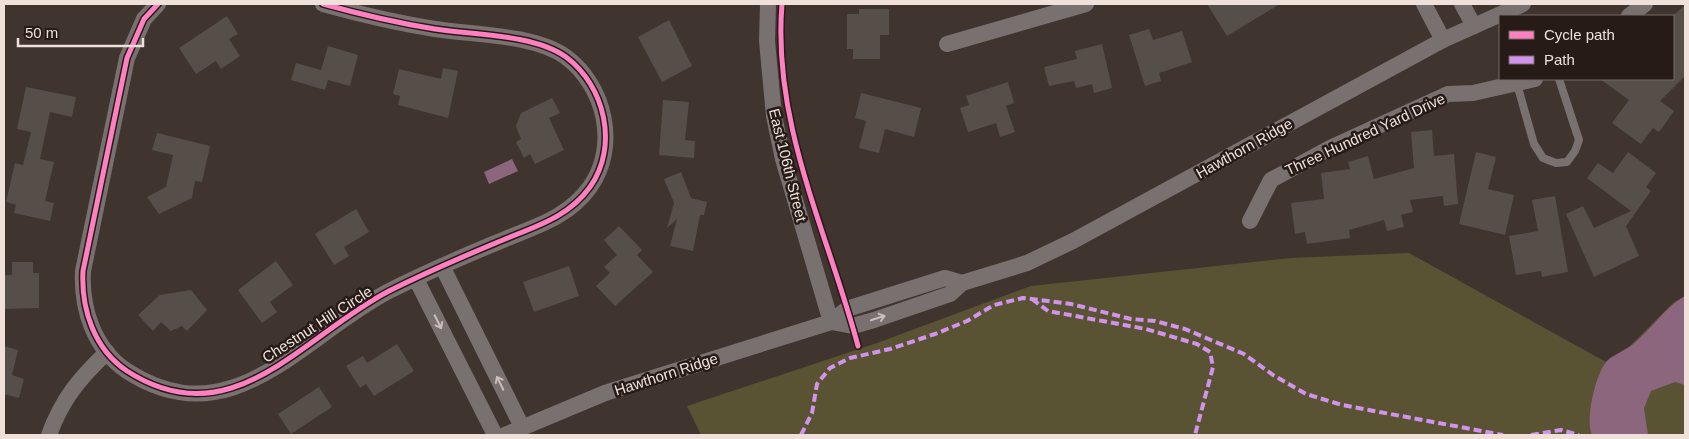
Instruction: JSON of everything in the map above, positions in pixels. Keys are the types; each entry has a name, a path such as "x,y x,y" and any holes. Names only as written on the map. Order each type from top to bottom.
{"street":[{"name":"Chestnut Hill Circle","path":"158,4 144,19 128,58 83,271 83,295 89,320 101,345 120,366 143,381 170,392 199,395 229,390 254,380 387,292 442,266 540,226 565,213 580,200 592,184 604,153 605,120 594,87 566,57 549,47 529,42 388,20 323,4"},
{"name":"East 106th Street","path":"768,4 768,41 774,116 783,159 831,322"},
{"path":"946,44 1086,4"},
{"path":"1424,4 1443,40"},
{"path":"1462,4 1474,26"},
{"name":"Hawthorn Ridge","path":"505,435 605,393 831,322 847,309 945,278 962,283 1027,263 1073,241 1443,40 1523,4"},
{"path":"1630,15 1646,4"},
{"name":"Three Hundred Yard Drive","path":"1250,221 1271,180 1314,156 1448,94 1473,93 1532,80"},
{"path":"442,266 522,427"},
{"path":"416,279 495,435"},
{"path":"49,435 59,409 70,391 107,352"}],"lane":[{"path":"1517,84 1534,144 1543,158 1556,163 1567,162 1575,151 1579,140 1559,80"}],"shaded area":[{"path":"512,159 518,171 489,184 484,172"},
{"path":"1409,253 1606,362 1631,345 1674,302 1685,296 1685,435 701,435 687,406 877,343 1031,286 1291,258"},
{"path":"1685,296 1685,385 1675,382 1651,391 1644,408 1648,435 1592,435 1590,409 1592,398 1598,377 1606,362 1632,345 1664,313"}],"building":[{"path":"1207,4 1280,4 1227,36"},
{"path":"1685,5 1685,76 1660,101 1674,111 1659,132 1653,128 1641,144 1612,123 1629,100 1601,80 1674,80 1674,15"},
{"path":"859,9 889,9 889,35 880,35 880,59 853,59 853,49 847,49 847,14 859,14"},
{"path":"227,16 238,34 229,39 240,56 221,69 216,61 196,74 179,48"},
{"path":"669,20 692,66 662,82 638,37"},
{"path":"1149,29 1153,40 1182,31 1192,62 1159,73 1161,81 1145,86 1129,35"},
{"path":"1102,44 1112,88 1094,93 1092,84 1076,88 1074,81 1049,86 1044,67 1077,59 1075,51"},
{"path":"328,46 358,55 350,86 328,80 325,90 291,80 296,63 321,70"},
{"path":"443,68 458,71 448,118 398,105 400,96 393,94 399,69 441,79"},
{"path":"1008,82 1014,103 1006,106 1015,132 1000,137 996,123 968,132 960,108 969,105 966,96"},
{"path":"26,87 76,97 72,117 50,112 40,159 54,162 45,201 54,203 50,221 14,213 16,205 6,202 15,163 23,165 31,132 17,129"},
{"path":"861,93 921,108 914,137 885,129 879,153 859,148 866,121 855,118"},
{"path":"552,98 560,113 549,118 564,150 535,164 530,154 524,158 516,142 521,139 516,126 521,113"},
{"path":"663,100 689,102 685,140 695,141 694,158 659,155"},
{"path":"1432,130 1434,156 1454,154 1458,204 1444,206 1443,196 1410,200 1413,212 1401,215 1404,227 1387,231 1384,220 1349,230 1350,238 1307,244 1305,232 1295,234 1291,203 1324,199 1321,173 1350,169 1348,162 1368,156 1374,179 1414,168 1411,132"},
{"path":"157,133 210,146 202,182 195,181 192,198 159,214 147,197 166,187 173,155 152,150"},
{"path":"1476,152 1496,157 1488,189 1514,195 1505,235 1459,224"},
{"path":"1628,152 1656,173 1646,187 1651,191 1626,226 1639,256 1594,277 1566,214 1583,206 1594,228 1631,211 1587,178 1598,163 1613,173"},
{"path":"681,172 691,198 707,202 704,215 700,215 693,251 670,246 677,219 667,228 674,203 664,179"},
{"path":"1555,196 1568,272 1542,277 1541,271 1516,275 1509,236 1538,231 1532,200"},
{"path":"356,209 369,232 344,247 349,256 334,265 315,234"},
{"path":"619,226 642,250 637,255 653,272 615,306 596,286 610,273 604,267 617,255 604,240"},
{"path":"276,261 293,285 270,302 277,312 262,323 238,290"},
{"path":"12,262 33,262 33,273 39,273 39,308 4,309 4,275 12,275"},
{"path":"569,266 579,296 534,312 523,282"},
{"path":"191,290 207,310 187,331 182,326 171,331 161,322 153,331 138,315 160,295"},
{"path":"397,344 414,371 374,396 366,384 360,388 346,366 363,356 367,363"},
{"path":"4,346 18,350 12,375 24,379 19,398 4,394"},
{"path":"319,387 332,407 291,434 278,414"}],"marked path":[{"path":"801,435 812,413 817,384 830,368 850,358 890,349 935,334 967,321 994,305 1023,298 1071,304 1131,319 1155,321 1185,329 1244,354 1273,375 1306,394 1342,405 1503,435"},
{"path":"1032,299 1048,311 1146,329 1197,344 1210,352 1213,367 1195,435"},
{"path":"1531,435 1561,430 1579,435"}],"cycle path":[{"path":"158,4 144,19 127,58 83,271 84,300 87,314 98,340 116,362 127,371 165,389 200,394 233,387 265,373 296,354 357,310 389,291 457,259 560,215 581,198 599,171 604,153 605,135 604,118 598,100 590,84 579,69 566,57 553,49 521,40 421,27 323,4"},
{"path":"782,4 781,49 785,92 794,135 805,178 858,346"}]}
